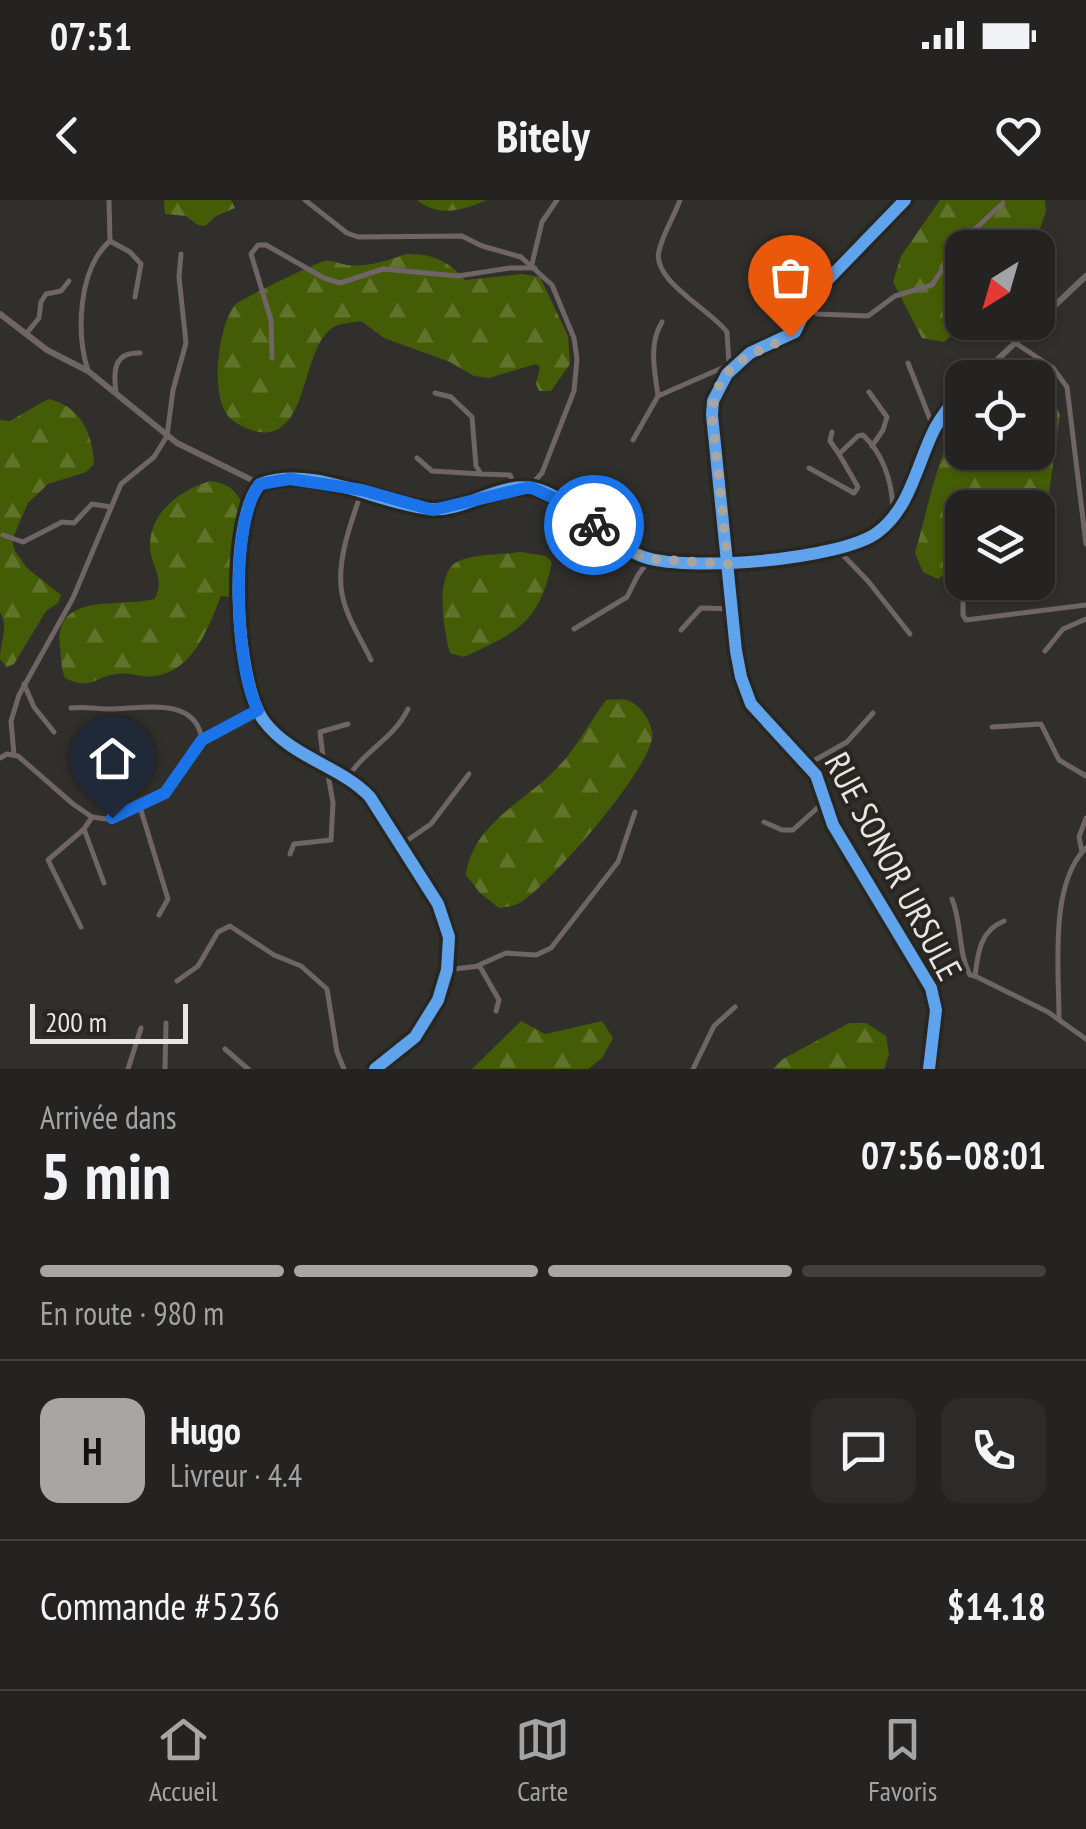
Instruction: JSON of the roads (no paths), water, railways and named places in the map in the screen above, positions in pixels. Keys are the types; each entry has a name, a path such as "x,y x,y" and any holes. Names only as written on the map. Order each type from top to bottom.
{"street":[{"path":"88,371 80,316 96,258 110,240 109,200"},
{"path":"305,200 358,237 462,236 521,257 552,285 574,338 578,359 574,391 564,420 542,473 530,487"},
{"path":"534,266 542,222 556,200"},
{"path":"680,200 657,254 658,262 667,278 727,332 731,367"},
{"path":"658,396 731,367 760,347 790,337 800,324 804,308 823,283 905,200"},
{"path":"804,308 818,314 868,316 895,296 932,285 959,244 1002,203"},
{"path":"110,240 140,261 135,297"},
{"path":"272,358 271,320 251,254 258,245 266,245 340,283 383,270 458,276 534,266"},
{"path":"181,254 179,277 186,350 173,390 167,436 154,457 121,484 72,598 24,684 10,721 14,755 92,816 106,819 140,807 171,787 202,740 258,710"},
{"path":"999,360 1086,276"},
{"path":"26,334 39,318 40,302 46,294 61,291 68,282"},
{"path":"0,314 54,354 88,371 167,436 260,484 290,479 362,490 433,510 530,487 560,501 632,552 650,559 728,564 837,549 864,541 893,518 910,489 934,429 945,414"},
{"path":"633,440 658,396 654,353 662,322"},
{"path":"1018,344 1052,368 1064,381 1070,397 1086,544"},
{"path":"116,396 118,359 129,352 140,353"},
{"path":"908,363 934,429"},
{"name":"RUE SONOR URSULE","path":"731,367 718,388 712,415 737,658 746,695 762,718 808,764 838,833 931,988 936,1010 929,1069"},
{"path":"435,392 451,397 472,417 476,466 481,474"},
{"path":"868,392 887,418 884,430 872,446"},
{"path":"809,468 854,493 858,487 830,440 832,432"},
{"path":"839,454 862,435 872,446 890,478 893,518"},
{"path":"1075,441 1086,440"},
{"path":"417,458 432,472 510,475 516,488"},
{"path":"260,484 248,505 238,581 247,685 269,727 292,747 370,797 447,923 447,970 438,1000 408,1045 375,1069"},
{"path":"362,490 348,534 341,586 344,602 371,660"},
{"path":"3,535 23,542 62,522 74,523 92,504 111,507"},
{"path":"837,549 910,634"},
{"path":"574,629 627,597 650,559"},
{"path":"962,600 962,616 966,620 1086,605"},
{"path":"681,630 701,608 733,609"},
{"path":"1045,651 1063,630 1086,619"},
{"path":"24,684 34,707 54,732"},
{"path":"70,708 164,707 190,716 197,723 202,740"},
{"path":"346,780 361,757 401,724 408,709"},
{"path":"808,764 847,742 873,713"},
{"path":"290,854 294,844 331,840 333,803 319,734 348,724"},
{"path":"992,727 1041,724 1059,760 1086,776"},
{"path":"0,758 14,755"},
{"path":"399,846 431,824 469,774"},
{"path":"764,822 793,830 826,800"},
{"path":"140,807 168,899 159,916"},
{"path":"447,970 479,966 506,952 536,956 551,948 613,869 634,812"},
{"path":"82,927 48,860 84,829 92,816"},
{"path":"1059,1020 1061,910 1068,875 1084,850 1079,837 1086,818"},
{"path":"84,829 104,882"},
{"path":"952,899 970,976 1059,1020 1086,1039"},
{"path":"975,976 982,938 1004,921"},
{"path":"177,981 198,966 222,928 230,926 242,931 269,952 300,966 327,989 344,1069"},
{"path":"479,966 499,1000 496,1011"},
{"path":"692,1069 714,1026 736,1007"},
{"path":"165,1069 166,1023"},
{"path":"128,1069 141,1028"},
{"path":"225,1049 248,1069"}]}
